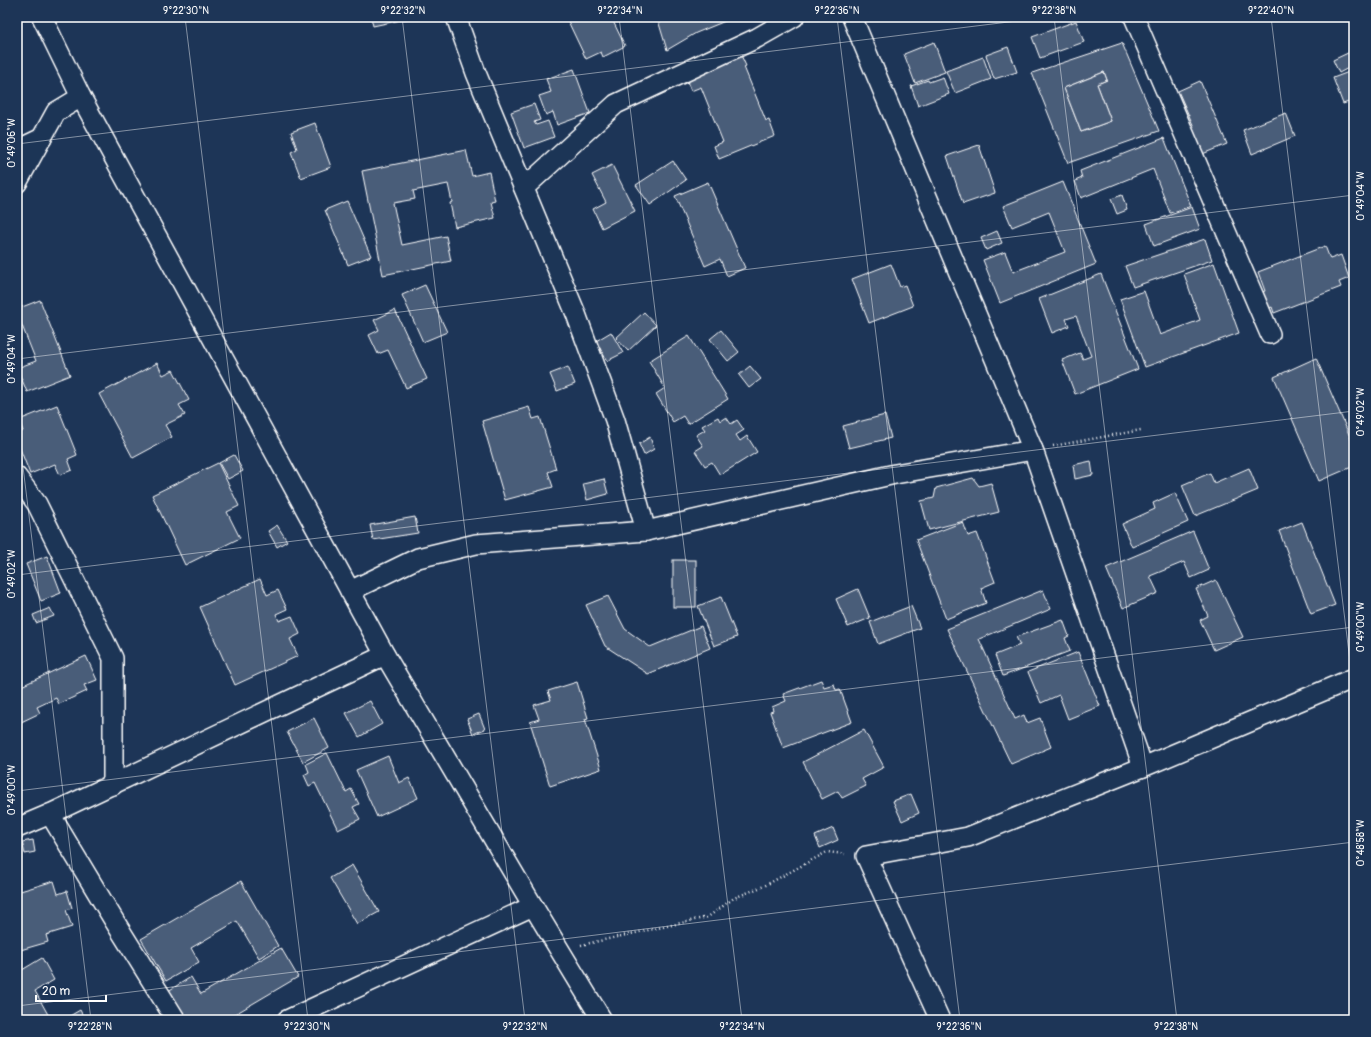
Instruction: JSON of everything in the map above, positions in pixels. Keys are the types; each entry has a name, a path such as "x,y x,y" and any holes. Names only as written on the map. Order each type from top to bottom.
{"street":[{"path":"42,17 81,97 384,656 602,1020"},
{"path":"456,17 476,73 576,314 615,420 646,531"},
{"path":"524,188 616,104 758,38 794,17"},
{"path":"852,17 1032,450 1143,767"},
{"path":"1134,17 1270,334"},
{"path":"17,183 56,112 81,97"},
{"path":"17,150 42,138"},
{"path":"350,591 418,558 476,544 646,531 896,474 1032,450"},
{"path":"17,477 37,504 114,658 113,785"},
{"path":"17,828 113,785 384,656"},
{"path":"940,1020 866,856 968,837 1143,767 1354,678"},
{"path":"50,814 176,1020"},
{"path":"287,1020 533,906"}],"path":[{"path":"1032,450 1141,430"},
{"path":"560,951 708,917 734,898 764,886 827,852 866,856"}],"building":[{"path":"371,17 415,17 373,26"},
{"path":"566,17 616,17 612,19 625,46 603,57 601,52 586,59"},
{"path":"657,17 735,17 696,33 667,50"},
{"path":"1076,21 1084,42 1040,58 1032,37"},
{"path":"934,42 945,72 915,83 904,54"},
{"path":"1122,43 1159,131 1068,163 1032,73","holes":["1104,72 1107,80 1097,84 1111,121 1081,132 1064,88"]},
{"path":"1008,47 1017,72 994,79 986,55"},
{"path":"1350,52 1354,60 1354,65 1339,73 1333,60"},
{"path":"740,53 746,66 744,67 766,121 769,120 775,136 719,159 714,146 723,142 701,87 691,91 685,77"},
{"path":"983,57 991,79 955,93 946,71"},
{"path":"574,69 590,113 557,125 553,112 546,115 539,96 551,92 546,79"},
{"path":"1354,70 1354,100 1343,104 1333,78"},
{"path":"1104,72 1107,80 1097,84 1111,121 1081,132 1064,88"},
{"path":"943,77 949,94 918,106 911,86"},
{"path":"1200,81 1227,144 1200,155 1189,130 1194,127 1178,91"},
{"path":"534,104 540,120 534,122 536,125 548,121 554,137 524,148 511,112"},
{"path":"1286,113 1295,136 1252,154 1243,130"},
{"path":"315,123 331,167 301,178 291,152 297,149 291,132"},
{"path":"1164,138 1191,206 1170,213 1153,169 1081,198 1075,181 1082,178 1080,171"},
{"path":"979,145 995,193 963,204 947,156"},
{"path":"466,150 472,176 489,172 495,201 491,202 495,218 455,227 448,184 413,191 415,199 393,203 402,245 446,236 451,261 383,275 362,171"},
{"path":"673,161 686,180 650,205 636,185"},
{"path":"612,165 635,211 602,228 593,209 606,202 592,175"},
{"path":"708,182 745,268 727,276 720,259 705,266 675,196"},
{"path":"1063,182 1096,264 1000,303 983,260 1005,252 1013,272 1065,252 1049,212 1012,227 1003,206"},
{"path":"1122,195 1127,210 1117,214 1111,199"},
{"path":"347,201 371,256 348,265 325,210"},
{"path":"1192,207 1200,229 1154,246 1146,224"},
{"path":"997,231 1002,243 986,250 981,238"},
{"path":"1205,239 1212,260 1133,287 1125,266"},
{"path":"1325,246 1330,259 1341,255 1349,278 1339,282 1341,287 1274,313 1272,307 1265,310 1259,293 1265,291 1258,272"},
{"path":"1214,263 1239,333 1145,367 1120,299 1144,291 1160,335 1200,320 1184,274"},
{"path":"891,264 900,287 905,285 913,306 869,323 852,279"},
{"path":"1101,274 1138,369 1075,394 1062,360 1080,353 1083,359 1091,356 1076,316 1066,319 1069,326 1052,333 1039,299"},
{"path":"425,285 447,332 423,342 402,295"},
{"path":"40,300 70,375 27,392 17,368 36,361 17,313 17,309"},
{"path":"395,310 427,379 406,388 388,350 378,354 369,335 379,330 374,320"},
{"path":"644,312 656,325 628,351 616,338"},
{"path":"721,330 739,352 728,361 710,339"},
{"path":"611,332 623,353 607,361 596,341"},
{"path":"689,336 728,399 688,424 683,416 673,422 656,394 665,388 649,361"},
{"path":"1316,358 1354,446 1354,466 1319,481 1274,377"},
{"path":"157,363 163,375 173,370 189,400 179,405 185,415 165,425 172,437 133,458 99,394"},
{"path":"750,366 761,379 749,388 739,375"},
{"path":"568,367 575,384 557,391 550,374"},
{"path":"57,405 77,455 68,459 72,470 60,475 55,464 30,474 17,441 17,434 23,431 19,420"},
{"path":"529,407 533,419 540,417 556,469 548,472 553,487 505,500 482,421"},
{"path":"885,415 891,438 849,448 843,426"},
{"path":"718,417 720,421 726,417 731,424 737,420 744,430 736,435 740,441 747,436 757,452 720,475 712,462 705,466 695,451 703,446 696,435 705,430 702,426"},
{"path":"650,437 654,449 644,455 639,444"},
{"path":"234,455 243,471 228,479 219,463"},
{"path":"1091,461 1093,475 1075,479 1073,465"},
{"path":"218,463 239,506 227,512 240,538 185,565 152,495"},
{"path":"1249,468 1258,490 1195,516 1182,485 1210,473 1214,483"},
{"path":"973,478 979,486 991,483 999,512 929,530 921,501 934,498 936,488"},
{"path":"604,479 608,494 587,500 583,484"},
{"path":"1175,493 1188,522 1132,547 1122,524 1155,509 1153,503"},
{"path":"415,517 418,533 373,540 370,525"},
{"path":"963,522 968,536 977,533 995,582 981,588 986,603 946,619 916,540"},
{"path":"1302,522 1335,605 1311,614 1279,531"},
{"path":"277,525 287,541 277,547 268,531"},
{"path":"1193,531 1209,570 1191,578 1184,562 1150,576 1158,593 1123,608 1106,568"},
{"path":"47,556 61,593 41,601 26,564"},
{"path":"673,560 696,560 696,607 673,607"},
{"path":"260,579 267,595 278,590 287,609 276,614 279,621 292,616 300,634 290,639 298,656 235,685 200,607"},
{"path":"1216,580 1243,637 1214,650 1200,620 1208,616 1196,589"},
{"path":"858,589 870,618 848,627 836,599"},
{"path":"1043,590 1051,609 979,639 1015,719 1024,715 1027,723 1040,718 1051,747 1011,764 947,629"},
{"path":"608,596 625,629 650,647 701,626 710,648 648,674 605,646 586,605"},
{"path":"721,597 737,637 714,646 698,606"},
{"path":"911,606 920,628 878,644 870,622"},
{"path":"50,608 54,616 36,623 33,615"},
{"path":"1063,620 1069,636 1065,638 1070,651 1003,676 995,655 1020,645 1016,637"},
{"path":"1078,652 1100,706 1068,719 1059,695 1041,703 1028,672"},
{"path":"86,656 97,680 84,685 87,691 59,704 56,698 37,707 40,713 17,724 17,688"},
{"path":"821,680 824,687 834,684 836,690 840,689 852,722 783,748 770,712 773,711 772,707 786,701 783,694"},
{"path":"577,682 588,718 585,719 601,769 550,786 530,722 539,719 534,705 551,700 548,691"},
{"path":"370,701 382,724 359,737 346,713"},
{"path":"479,714 485,729 473,734 467,719"},
{"path":"314,718 329,748 303,762 287,732"},
{"path":"864,730 884,767 862,779 866,786 842,798 838,791 822,799 803,762"},
{"path":"327,753 346,792 351,789 359,804 353,807 360,819 338,830 315,783 309,786 304,775 309,772 306,764"},
{"path":"388,756 399,783 409,778 418,798 377,817 356,770"},
{"path":"911,794 919,813 902,821 893,801"},
{"path":"833,828 838,840 820,848 815,836"},
{"path":"33,840 35,852 25,854 22,842"},
{"path":"352,865 379,912 357,924 330,878"},
{"path":"54,881 58,894 67,891 72,908 66,910 72,927 46,935 48,942 17,951 17,892"},
{"path":"241,881 278,946 259,958 237,921 191,948 199,962 166,981 141,939"},
{"path":"281,948 298,977 225,1020 185,1020 168,991 191,977 201,994"},
{"path":"42,958 54,980 35,991 51,1020 20,1020 17,1015 17,973"},
{"path":"80,1010 85,1020 63,1020"}]}
